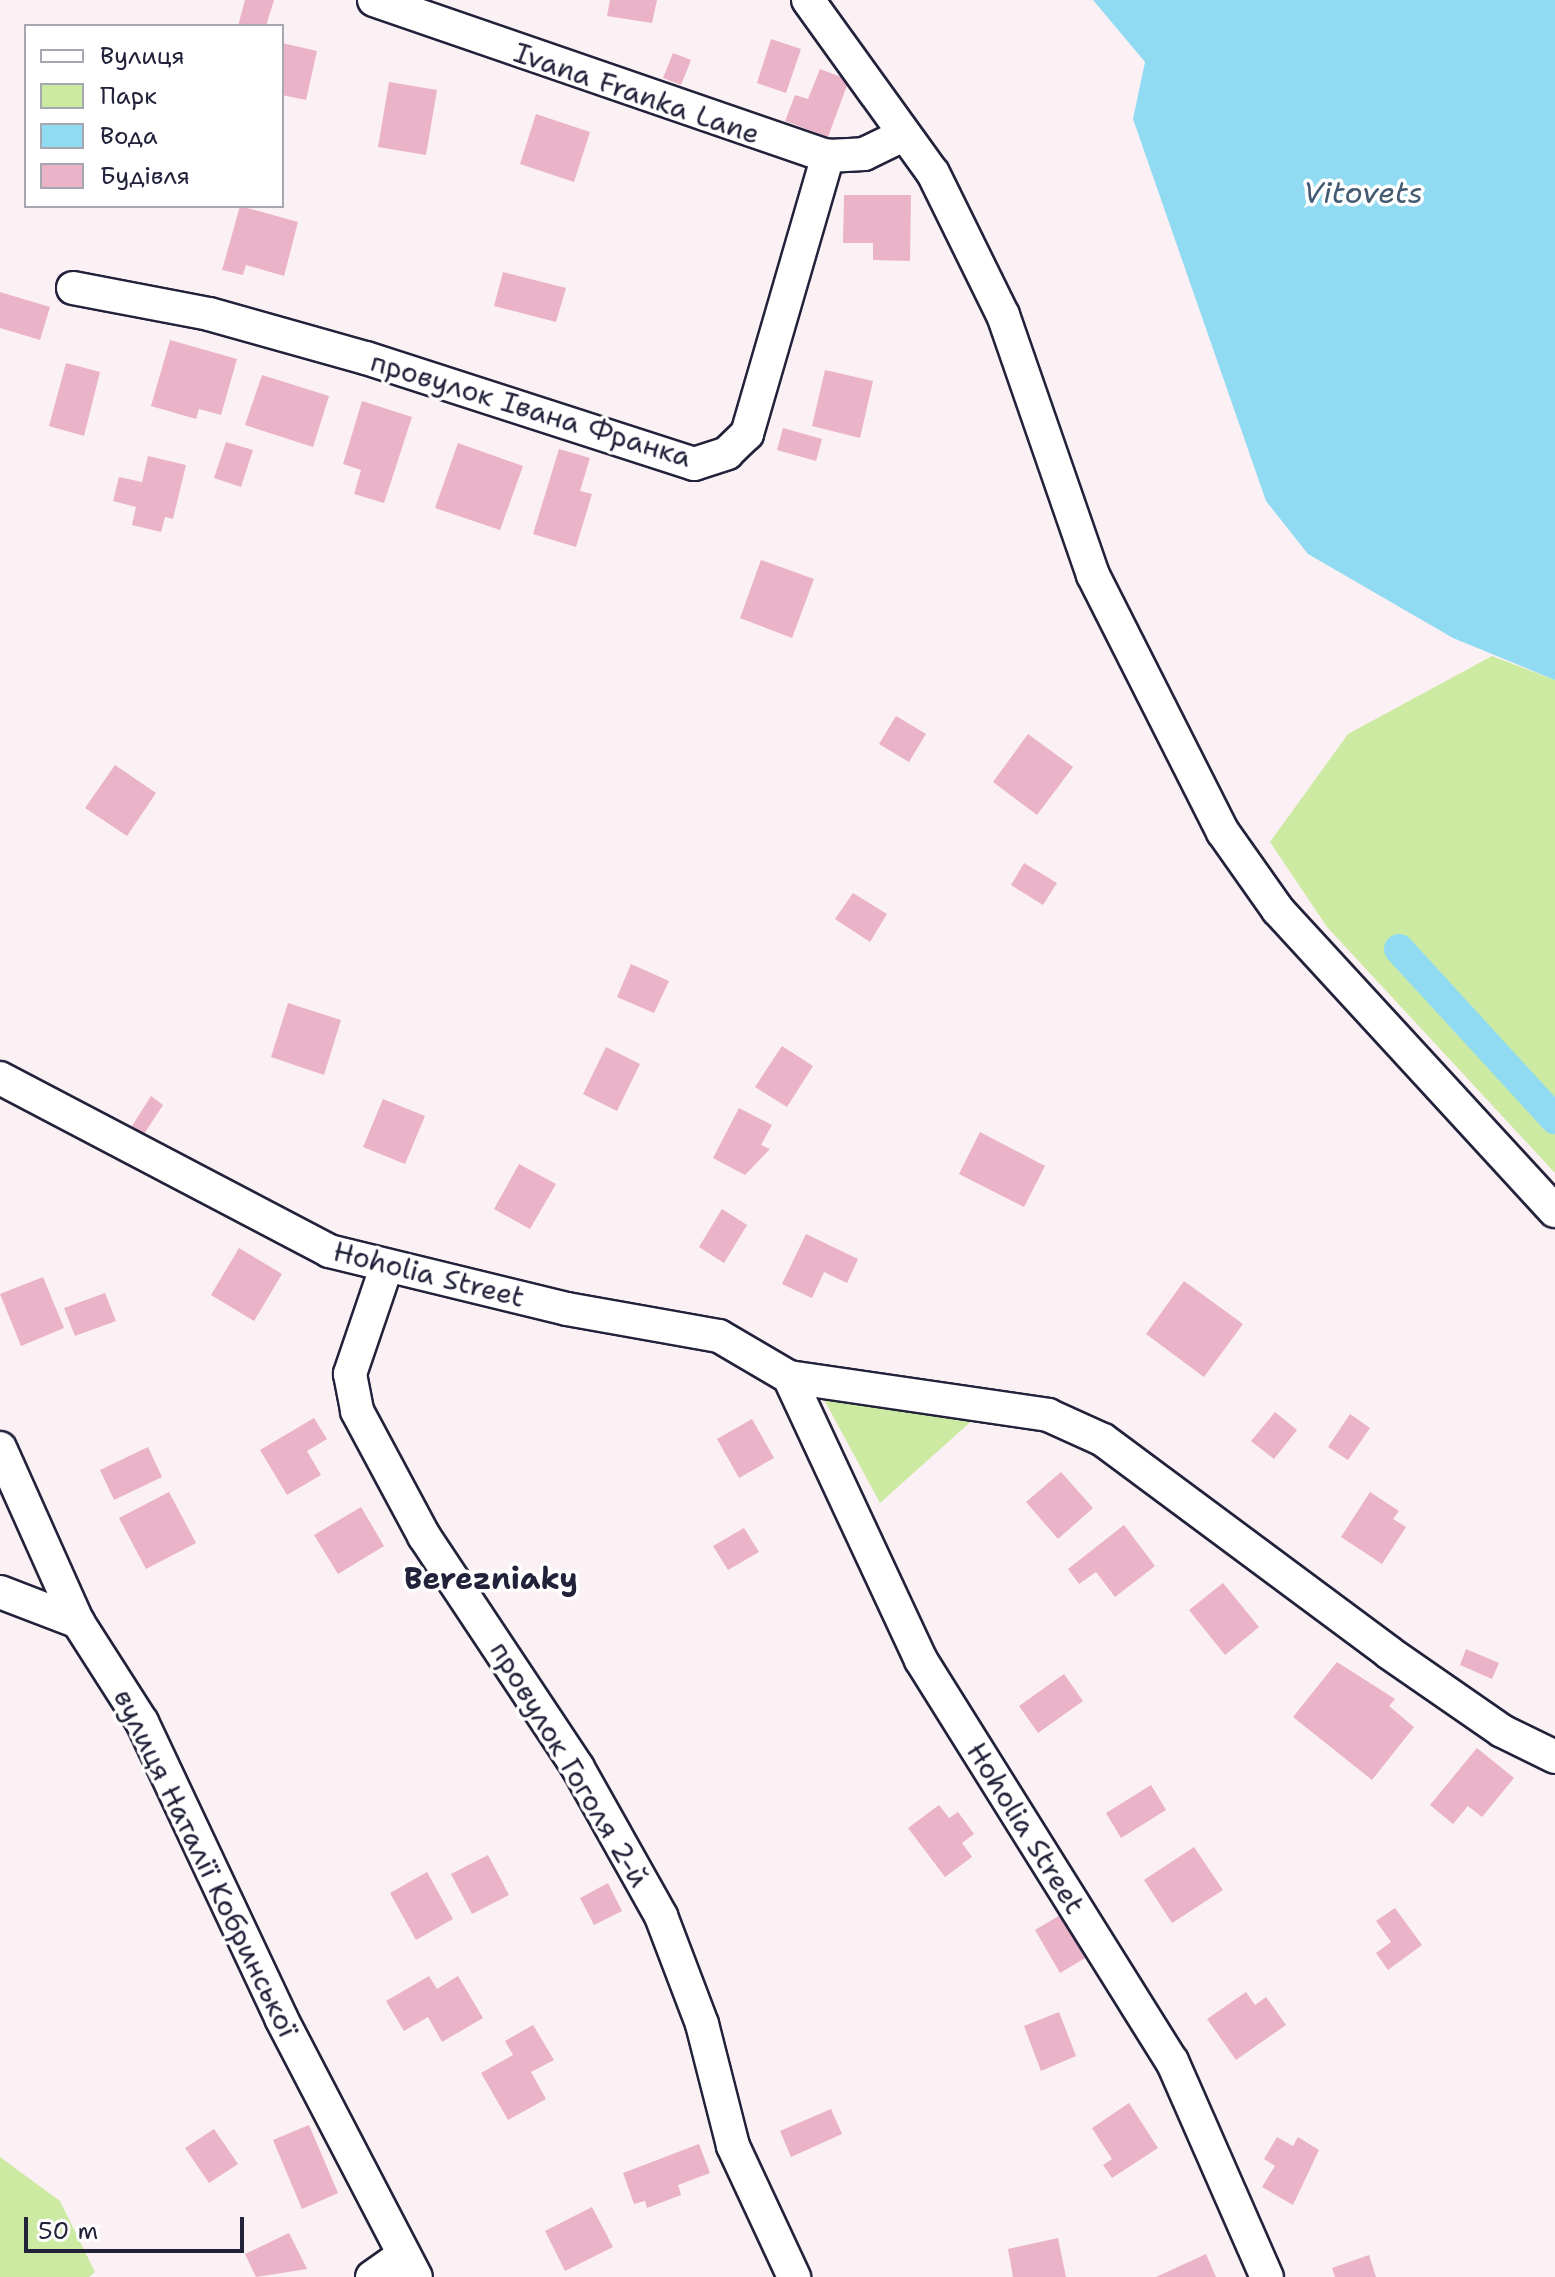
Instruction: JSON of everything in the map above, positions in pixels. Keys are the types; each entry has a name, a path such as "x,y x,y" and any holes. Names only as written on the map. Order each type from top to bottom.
{"street":[{"name":"Ivana Franka Lane","path":"374,0 828,156 864,154 901,136"},
{"path":"808,0 901,136 933,173 1003,315 1093,575 1223,832 1278,910 1555,1211"},
{"name":"провулок Івана Франка","path":"73,288 209,314 352,354 694,464 727,453 747,434 828,156"},
{"name":"Hoholia Street","path":"0,1078 271,1224 386,1268 719,1336 789,1377 1012,1408 1103,1440 1388,1652 1502,1731 1555,1757"},
{"name":"провулок Гоголя 2-й","path":"386,1268 350,1374 357,1411 424,1536 554,1729 661,1916 698,2012 733,2146 794,2277"},
{"name":"Hoholia Street","path":"789,1377 921,1660 1172,2061 1267,2277"},
{"name":"вулиця Наталії Кобринської","path":"0,1448 78,1622 142,1722 281,2018 410,2266"},
{"path":"0,1592 78,1622"},
{"path":"372,2277 410,2266"}],"green space":[{"path":"1492,656 1555,680 1555,1173 1327,927 1270,842 1348,734"},
{"path":"821,1394 976,1417 880,1503"},
{"path":"0,2157 60,2201 95,2272 89,2277 0,2277"}],"water":[{"name":"Vitovets","path":"1093,0 1555,0 1555,680 1453,638 1308,554 1266,501 1133,119 1145,62"}],"building":[{"path":"245,0 274,0 267,24 239,24"},
{"path":"610,0 657,0 652,23 607,16"},
{"path":"771,39 801,49 786,93 757,83"},
{"path":"284,43 317,51 306,100 284,95"},
{"path":"673,53 691,60 681,85 663,78"},
{"path":"820,69 849,80 828,137 785,121 795,95 808,99"},
{"path":"389,82 437,90 426,155 378,147"},
{"path":"536,114 590,132 574,182 520,164"},
{"path":"844,195 911,195 910,261 873,260 873,243 843,243"},
{"path":"239,208 298,222 284,276 246,265 243,275 222,270"},
{"path":"503,272 566,288 556,322 494,306"},
{"path":"0,292 50,307 40,340 0,328"},
{"path":"170,340 237,359 221,415 199,409 196,419 151,406"},
{"path":"66,363 100,372 84,436 49,426"},
{"path":"825,370 873,381 860,438 812,426"},
{"path":"262,375 329,396 313,447 245,425"},
{"path":"362,401 412,417 384,503 354,494 361,470 343,464"},
{"path":"783,428 822,439 816,461 777,450"},
{"path":"226,442 253,450 241,487 214,478"},
{"path":"458,443 523,466 500,530 435,508"},
{"path":"559,449 590,458 580,491 592,494 576,547 533,534"},
{"path":"148,456 186,465 173,519 165,517 161,532 132,525 136,507 113,501 119,477 142,482"},
{"path":"761,560 814,579 792,638 740,618"},
{"path":"896,716 926,734 909,762 879,744"},
{"path":"1028,734 1073,767 1037,815 993,782"},
{"path":"115,765 156,793 127,836 85,808"},
{"path":"1024,863 1057,883 1043,905 1011,885"},
{"path":"853,893 887,914 870,942 835,919"},
{"path":"631,964 669,981 654,1013 617,997"},
{"path":"288,1003 341,1020 324,1075 271,1057"},
{"path":"782,1046 813,1066 787,1107 755,1087"},
{"path":"606,1047 640,1064 617,1111 583,1094"},
{"path":"151,1096 163,1105 144,1134 132,1126"},
{"path":"383,1099 425,1116 405,1164 363,1147"},
{"path":"739,1108 772,1125 761,1145 770,1149 745,1175 713,1158"},
{"path":"980,1132 1045,1166 1024,1207 959,1174"},
{"path":"519,1164 556,1184 530,1229 494,1209"},
{"path":"722,1209 747,1225 724,1263 699,1247"},
{"path":"806,1234 858,1259 847,1283 824,1272 812,1298 782,1284"},
{"path":"239,1248 282,1274 254,1321 211,1295"},
{"path":"43,1277 64,1328 21,1346 0,1294"},
{"path":"1184,1281 1243,1324 1204,1377 1146,1334"},
{"path":"105,1293 116,1321 75,1336 64,1308"},
{"path":"1275,1412 1297,1430 1274,1459 1251,1441"},
{"path":"1350,1414 1370,1428 1348,1460 1328,1447"},
{"path":"314,1418 327,1439 307,1451 321,1475 287,1495 260,1450"},
{"path":"752,1419 774,1458 739,1478 717,1439"},
{"path":"148,1447 162,1477 114,1500 100,1470"},
{"path":"1061,1472 1093,1508 1058,1539 1026,1502"},
{"path":"169,1492 196,1543 146,1569 119,1518"},
{"path":"1370,1492 1399,1511 1393,1519 1406,1527 1382,1564 1341,1537"},
{"path":"361,1507 384,1546 338,1574 314,1535"},
{"path":"1124,1525 1155,1566 1115,1597 1096,1572 1079,1584 1068,1569"},
{"path":"744,1528 759,1552 728,1570 713,1546"},
{"path":"1223,1583 1259,1627 1225,1655 1189,1610"},
{"path":"1466,1649 1499,1663 1492,1679 1460,1665"},
{"path":"1337,1662 1395,1699 1389,1706 1414,1727 1372,1780 1293,1717"},
{"path":"1064,1674 1083,1701 1038,1733 1019,1706"},
{"path":"1477,1748 1514,1778 1482,1817 1468,1806 1453,1824 1430,1805"},
{"path":"1151,1785 1166,1810 1121,1838 1106,1813"},
{"path":"939,1805 949,1818 958,1812 974,1834 962,1843 972,1857 945,1877 908,1828"},
{"path":"1194,1847 1223,1890 1172,1923 1144,1880"},
{"path":"488,1855 509,1895 472,1914 451,1874"},
{"path":"427,1872 453,1919 416,1940 390,1893"},
{"path":"608,1883 622,1911 594,1925 580,1898"},
{"path":"1395,1908 1422,1945 1388,1970 1376,1953 1391,1942 1376,1921"},
{"path":"1062,1914 1087,1957 1060,1973 1035,1930"},
{"path":"429,1976 437,1989 458,1976 483,2018 442,2042 428,2017 404,2031 386,2001"},
{"path":"1246,1992 1255,2005 1266,1997 1286,2025 1236,2060 1207,2019"},
{"path":"1059,2012 1076,2056 1041,2071 1024,2026"},
{"path":"533,2025 554,2060 531,2072 546,2099 508,2120 481,2073 513,2055 505,2041"},
{"path":"1129,2103 1158,2148 1112,2178 1103,2165 1112,2159 1092,2128"},
{"path":"831,2109 842,2134 791,2157 780,2131"},
{"path":"309,2125 338,2193 302,2209 273,2140"},
{"path":"214,2129 238,2164 209,2183 185,2148"},
{"path":"1277,2137 1293,2146 1298,2137 1319,2150 1293,2205 1262,2187 1275,2166 1264,2159"},
{"path":"699,2144 710,2173 678,2185 681,2195 647,2208 645,2201 634,2204 623,2173"},
{"path":"592,2207 613,2247 565,2271 545,2231"},
{"path":"289,2233 307,2269 256,2277 245,2254"},
{"path":"1058,2238 1066,2277 1013,2277 1008,2249"},
{"path":"1206,2254 1216,2277 1156,2277"},
{"path":"1369,2255 1376,2277 1335,2277 1332,2268"}],"waterway":[{"path":"1399,949 1555,1119"}],"district":[{"name":"Berezniaky","path":"491,1579"}]}
